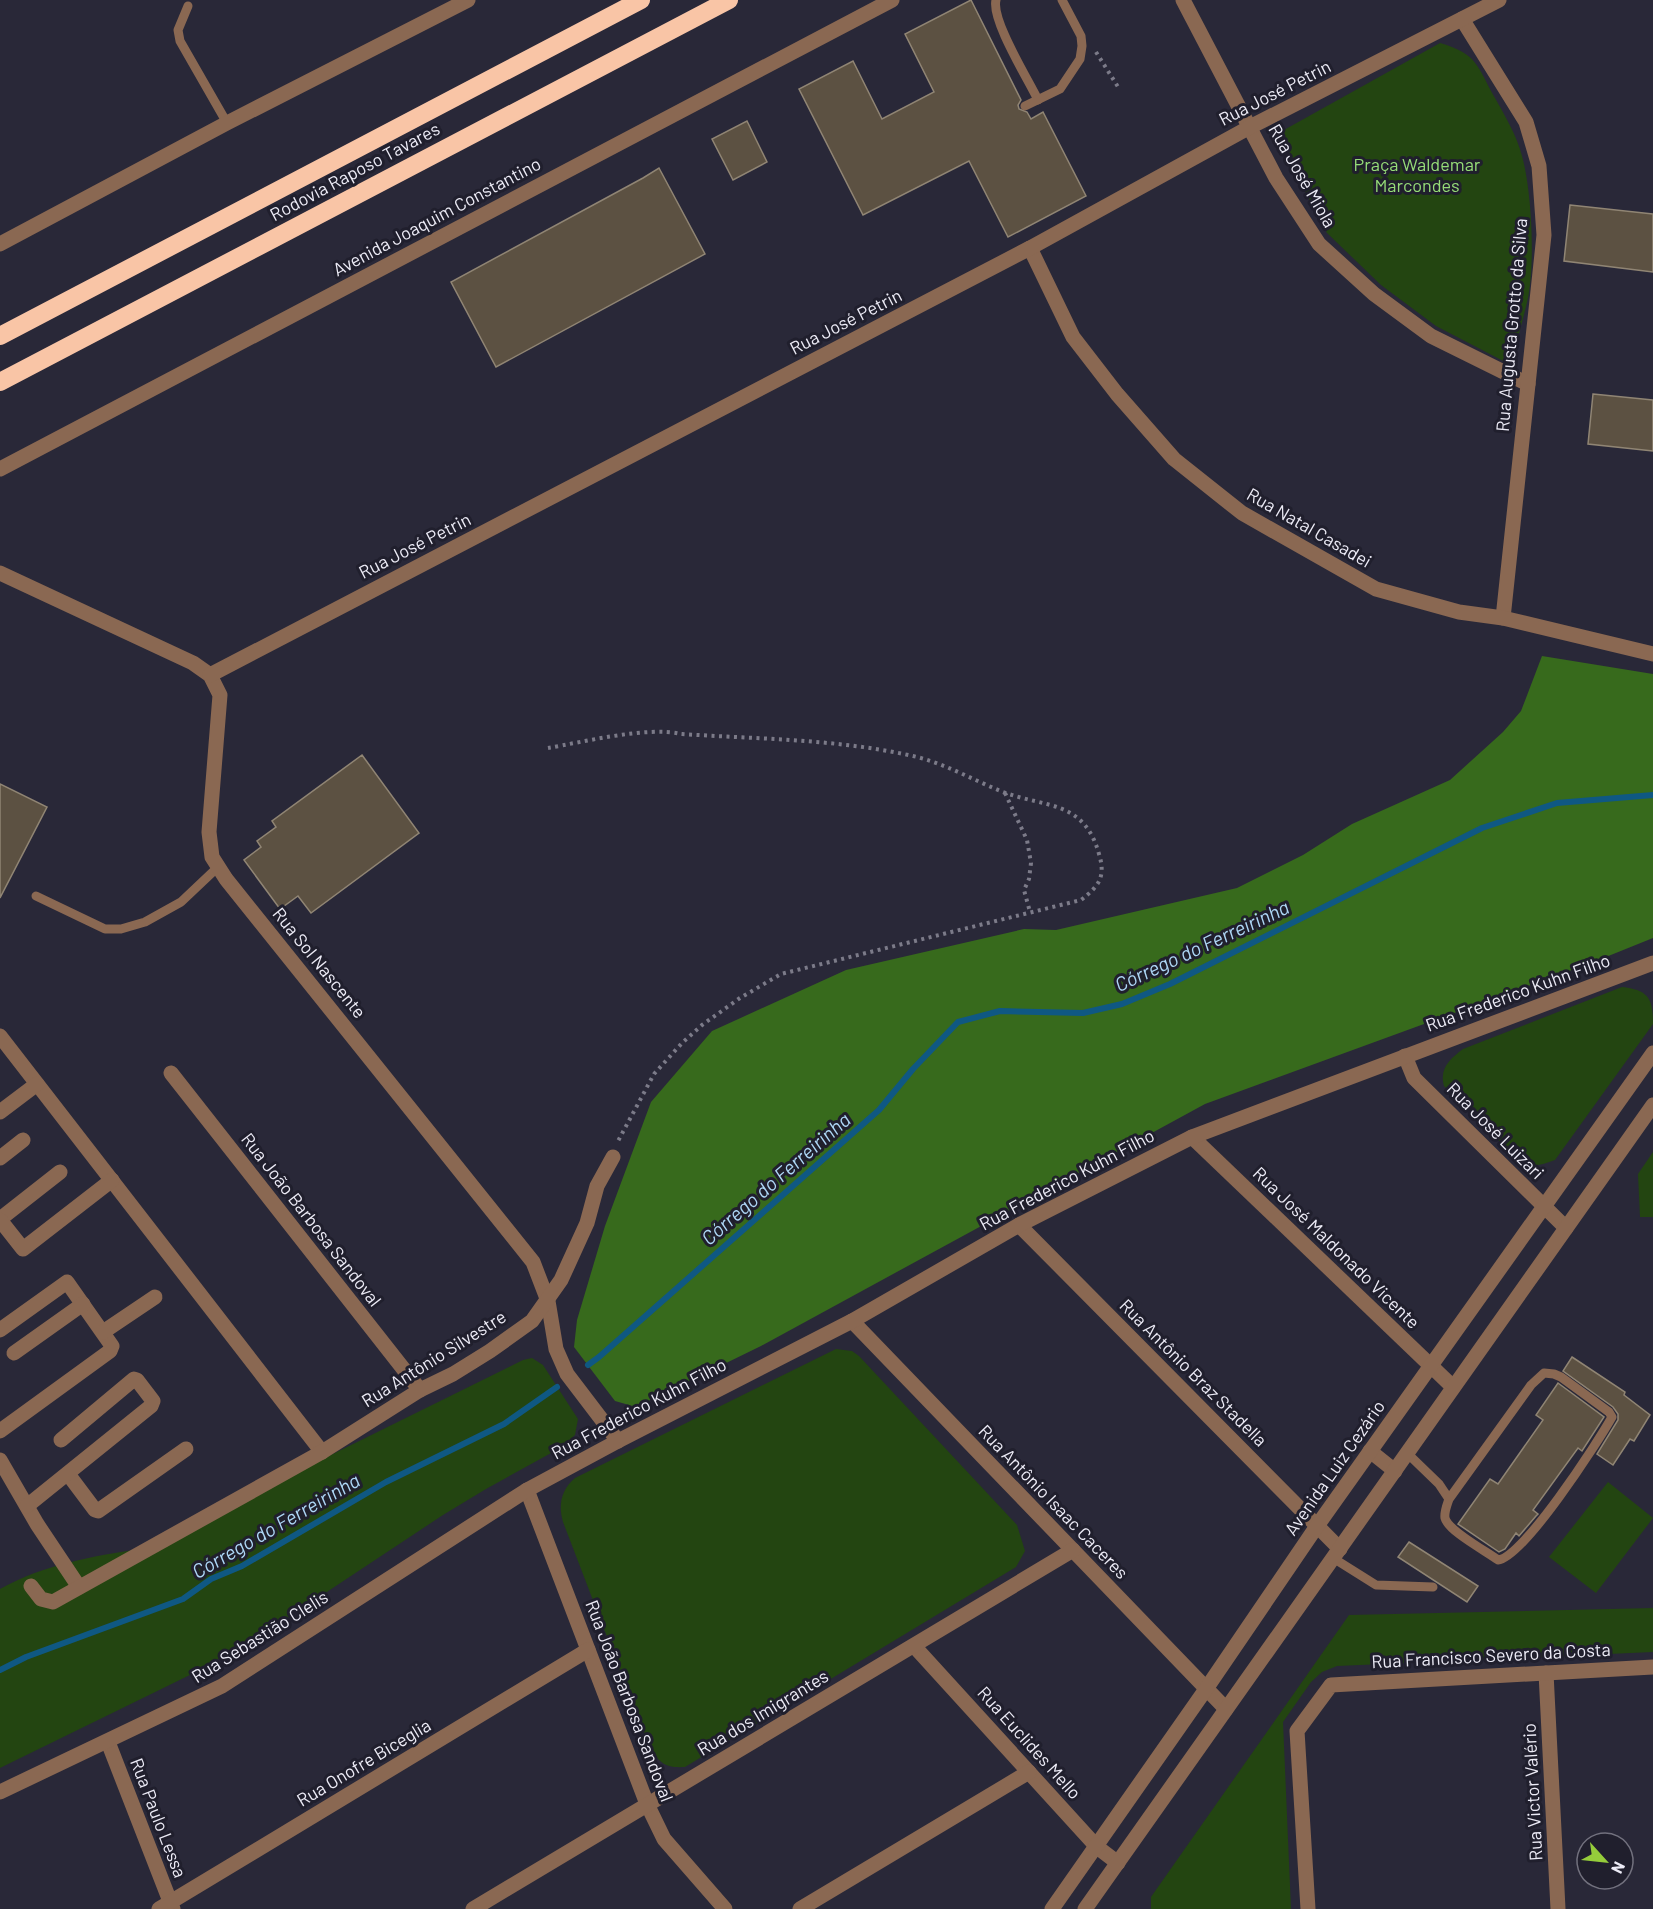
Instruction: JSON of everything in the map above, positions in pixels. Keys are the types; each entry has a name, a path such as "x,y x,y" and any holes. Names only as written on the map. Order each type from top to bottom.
{"highway":[{"name":"Rodovia Raposo Tavares","path":"0,336 641,0"},
{"name":"Rodovia Raposo Tavares","path":"0,382 729,0"}],"street":[{"path":"0,244 227,123 468,0"},
{"name":"Avenida Joaquim Constantino","path":"0,469 892,0"},
{"name":"Rua José Miola","path":"1183,0 1276,178 1319,244 1374,294 1431,336 1528,384"},
{"name":"Rua José Petrin","path":"210,675 1030,248 1250,127 1498,0"},
{"name":"Rua Augusta Grotto da Silva","path":"1462,19 1526,122 1539,166 1544,235 1503,618"},
{"name":"Rua Natal Casadei","path":"1030,248 1073,337 1117,394 1174,459 1242,513 1376,589 1459,612 1503,618 1653,654"},
{"path":"0,573 193,663 210,675"},
{"name":"Rua Sol Nascente","path":"210,675 220,694 209,832 212,857 533,1262 548,1301 556,1349 567,1374 618,1441"},
{"name":"Rua Frederico Kuhn Filho","path":"527,1491 618,1441 852,1321 1019,1225 1192,1137 1653,963"},
{"path":"0,1036 322,1452"},
{"name":"Avenida Luiz Cezário","path":"1052,1909 1317,1526 1653,1053"},
{"name":"Rua José Luizari","path":"1405,1056 1414,1078 1566,1228"},
{"name":"Rua João Barbosa Sandoval","path":"171,1073 420,1390"},
{"path":"0,1112 37,1084"},
{"path":"1085,1909 1653,1105"},
{"name":"Rua José Maldonado Vicente","path":"1192,1137 1453,1387"},
{"path":"0,1158 23,1140"},
{"name":"Rua Antônio Silvestre","path":"31,1586 41,1599 53,1602 322,1452 420,1390 453,1374 490,1351 532,1321 561,1281 587,1223 597,1186 613,1157"},
{"path":"60,1172 0,1219 23,1250 112,1180"},
{"name":"Rua Antônio Braz Stadella","path":"1019,1225 1317,1526 1336,1553"},
{"path":"0,1330 67,1282 112,1346 110,1351 0,1431"},
{"path":"103,1332 154,1297"},
{"path":"14,1353 83,1304"},
{"name":"Rua Antônio Isaac Caceres","path":"852,1321 1226,1709"},
{"path":"27,1506 151,1406 153,1401 134,1379 61,1440"},
{"path":"68,1474 98,1512 186,1449"},
{"path":"1370,1451 1395,1471"},
{"path":"0,1460 79,1587"},
{"name":"Rua João Barbosa Sandoval","path":"527,1491 647,1804 664,1839 724,1909"},
{"name":"Rua Sebastião Clelis","path":"0,1792 222,1686 527,1491"},
{"name":"Rua dos Imigrantes","path":"473,1909 1073,1550"},
{"name":"Rua Euclides Mello","path":"914,1646 1096,1847 1118,1863"},
{"name":"Rua Onofre Biceglia","path":"167,1907 588,1650"},
{"name":"Rua Francisco Severo da Costa","path":"1308,1909 1298,1731 1331,1684 1653,1667"},
{"name":"Rua Victor Valério","path":"1546,1673 1558,1909"},
{"name":"Rua Paulo Lessa","path":"108,1742 167,1907"},
{"path":"800,1909 1029,1772"}],"lane":[{"path":"996,0 998,21 1038,100"},
{"path":"1024,106 1060,89 1080,59 1081,36 1062,0"},
{"path":"188,6 178,30 180,41 227,123"},
{"path":"36,896 105,929 121,929 145,922 181,902 218,867"},
{"path":"1544,1373 1561,1377 1609,1412 1612,1417 1600,1439 1532,1533 1504,1559 1498,1560 1453,1529 1446,1521 1444,1514 1449,1499 1531,1385 1544,1373"},
{"path":"1407,1453 1439,1484 1449,1499"},
{"path":"1336,1553 1376,1585 1433,1587"}],"path":[{"path":"1081,36 1096,52 1120,90"},
{"path":"548,748 651,732 851,744 916,757 1005,792 1050,805 1078,817 1095,837 1102,864 1098,884 1081,900 782,974 740,998 702,1025 654,1074 622,1131 613,1157"},
{"path":"1005,792 1027,840 1031,863 1029,879 1024,890 1030,912"}],"green space":[{"name":"Praça Waldemar Marcondes","path":"1440,43 1462,52 1480,69 1514,134 1525,171 1531,227 1530,283 1511,365 1436,326 1381,285 1327,233 1275,135"},
{"path":"1542,656 1653,674 1653,938 1591,963 1205,1104 761,1346 636,1407 615,1401 574,1347 577,1320 605,1226 651,1102 712,1031 846,970 1024,929 1056,930 1237,888 1303,855 1352,824 1450,780 1503,732 1521,711"},
{"path":"1622,987 1644,993 1648,997 1652,1008 1653,1024 1555,1160 1535,1165 1516,1158 1444,1086 1444,1069 1450,1060 1463,1049"},
{"path":"1653,1152 1653,1217 1640,1217 1638,1174"},
{"path":"836,1349 852,1351 859,1356 1017,1525 1025,1551 1016,1567 685,1767 668,1766 661,1762 650,1749 563,1522 561,1504 564,1493 575,1478"},
{"path":"532,1358 543,1365 578,1419 575,1435 562,1447 443,1515 274,1627 194,1673 0,1768 0,1589 33,1574 68,1563 141,1549 523,1360"},
{"path":"1608,1482 1653,1518 1596,1593 1549,1557"},
{"path":"1653,1608 1653,1652 1337,1666 1322,1672 1311,1682 1283,1722 1291,1909 1151,1909 1151,1897 1349,1615"}],"building":[{"path":"971,0 1021,100 1018,105 1019,109 1027,112 1031,119 1043,112 1086,196 1008,237 969,161 863,215 799,89 853,61 882,119 934,92 905,34"},
{"path":"747,121 767,162 733,180 712,139"},
{"path":"659,168 705,254 496,367 451,282"},
{"path":"1570,205 1653,214 1653,272 1564,261"},
{"path":"1593,394 1653,400 1653,451 1588,444"},
{"path":"362,755 419,833 311,913 298,896 280,909 244,860 261,847 257,841 276,827 272,821"},
{"path":"0,784 47,807 0,898"},
{"path":"1572,1357 1625,1392 1624,1395 1650,1415 1634,1441 1630,1439 1613,1465 1597,1454 1618,1420 1618,1414 1613,1407 1563,1371"},
{"path":"1558,1383 1604,1417 1582,1451 1578,1448 1533,1510 1538,1514 1519,1536 1516,1533 1505,1549 1499,1552 1458,1524 1490,1479 1498,1484 1543,1420 1536,1415"},
{"path":"1409,1542 1478,1586 1467,1602 1398,1557"}],"waterway":[{"name":"Córrego do Ferreirinha","path":"588,1365 879,1110 913,1069 958,1022 1000,1011 1083,1013 1122,1004 1170,984 1482,828 1557,803 1653,795"},
{"name":"Córrego do Ferreirinha","path":"0,1670 26,1657 183,1599 211,1579 242,1566 386,1482 504,1424 557,1387"}]}
